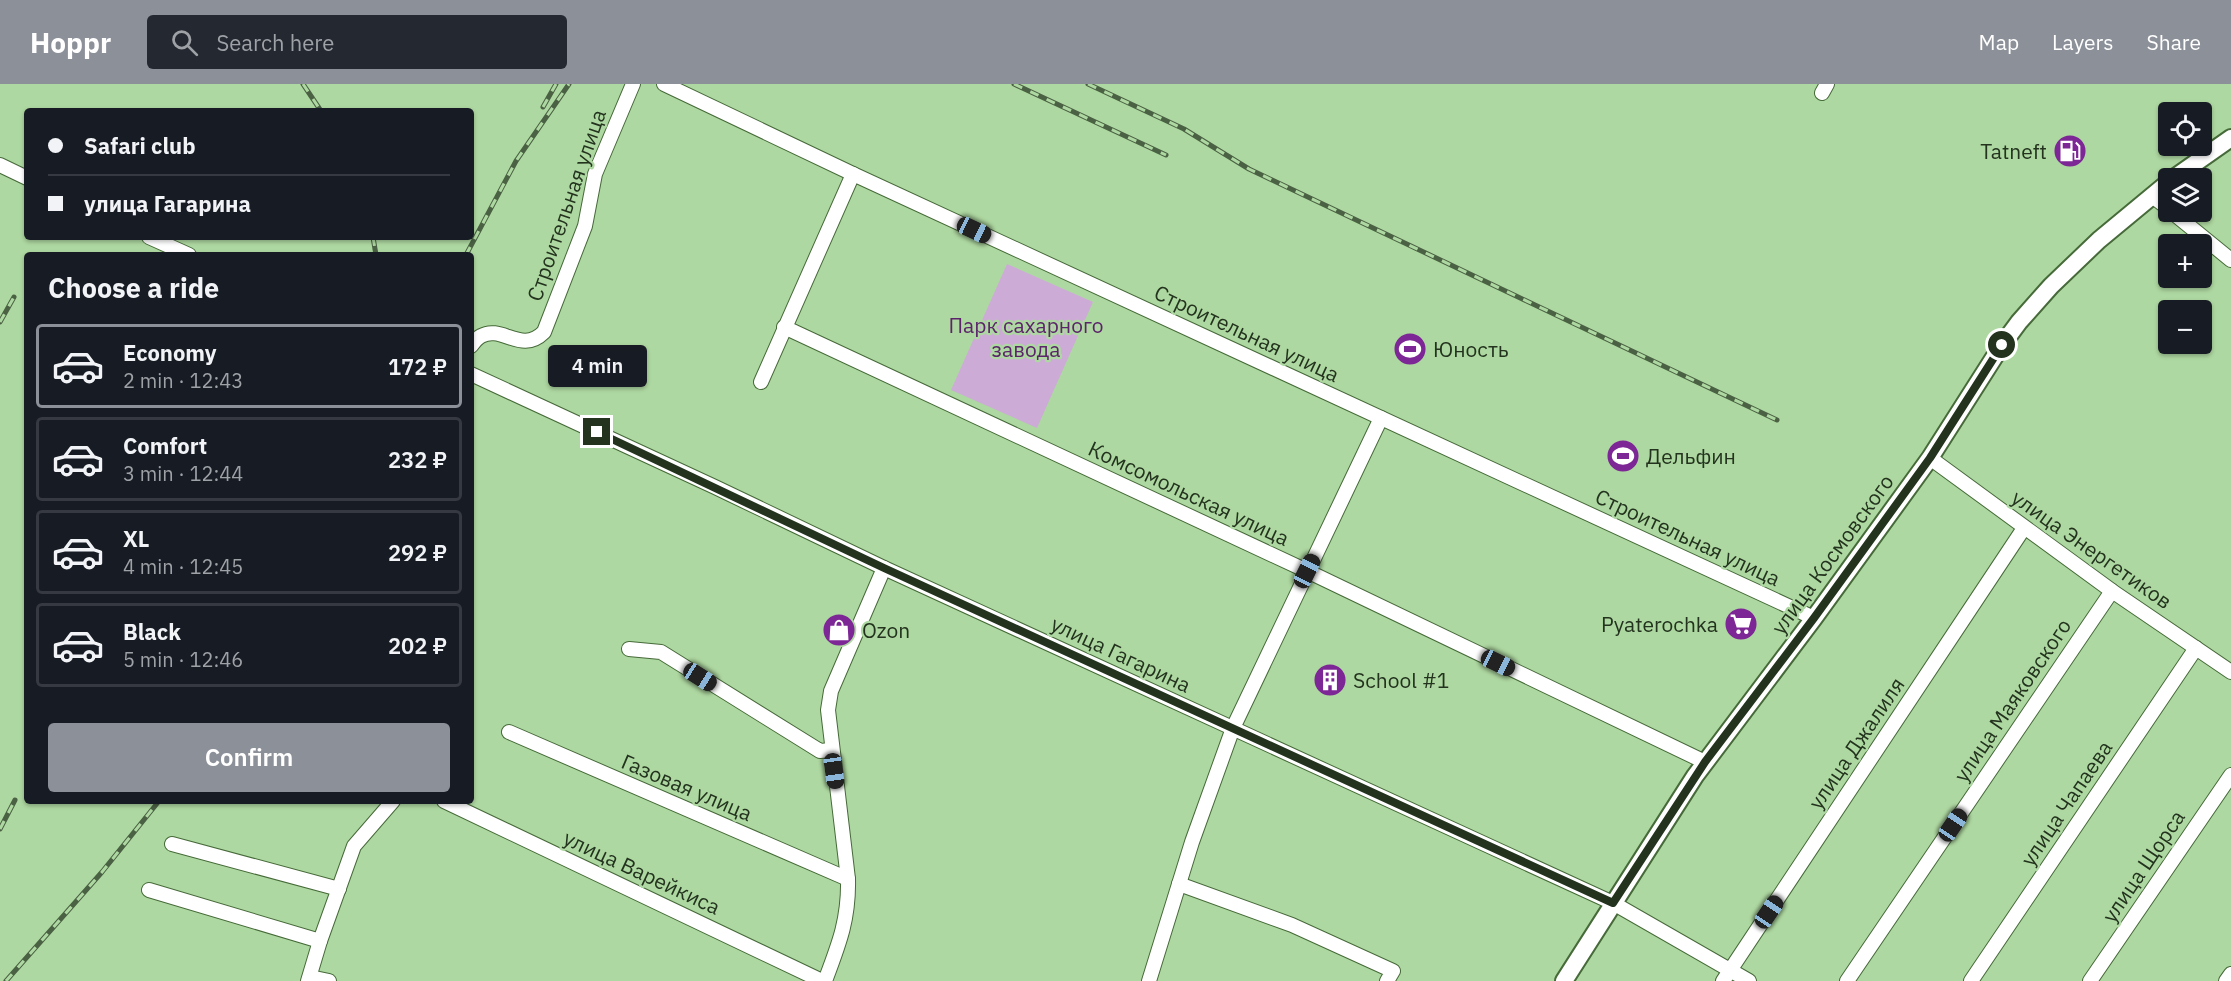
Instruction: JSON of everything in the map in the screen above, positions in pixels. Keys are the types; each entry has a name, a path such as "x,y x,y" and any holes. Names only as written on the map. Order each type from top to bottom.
{"main road":[{"path":"2188,168 2231,138"},
{"name":"улица Космовского","path":"1564,981 1705,762 1814,618 1930,458 2019,322 2099,240 2158,191"}],"street":[{"name":"Строительная улица","path":"474,343 480,336 488,333 529,341 537,339 544,332 585,226 595,174 633,84"},
{"name":"Строительная улица","path":"664,84 853,174 1814,618"},
{"path":"0,165 24,177"},
{"path":"761,382 853,174"},
{"path":"2152,196 2158,201"},
{"path":"2185,222 2231,260"},
{"path":"155,240 182,252"},
{"name":"Комсомольская улица","path":"784,327 1307,571 1705,762"},
{"name":"улица Гагарина","path":"474,375 672,466 884,568 1613,903 1727,975 1749,981"},
{"path":"1149,981 1212,783 1233,728 1381,417"},
{"name":"улица Энергетиков","path":"1930,458 2112,591 2196,648 2230,668"},
{"name":"улица Джалиля","path":"1727,975 2024,528"},
{"path":"824,981 844,930 849,905 828,710 831,691 884,568"},
{"name":"улица Маяковского","path":"1847,981 2112,591"},
{"name":"улица Чапаева","path":"1971,981 2196,648"},
{"path":"629,649 661,652 820,751 831,750"},
{"name":"Газовая улица","path":"509,732 848,879"},
{"name":"улица Щорса","path":"2090,981 2231,775"},
{"path":"329,981 309,979 320,941 354,846 390,804"},
{"name":"улица Варейкиса","path":"450,804 824,981"},
{"path":"172,844 339,889"},
{"path":"1179,884 1292,925 1390,976"},
{"path":"149,890 320,941"},
{"path":"2226,981 2231,974"}],"green space":[{"name":"Парк сахарного завода","path":"1007,264 1093,302 1037,428 951,390"}],"railway":[{"path":"303,84 319,108"},
{"path":"543,107 556,84"},
{"path":"474,240 516,161 569,84"},
{"path":"1014,84 1166,155"},
{"path":"1088,84 1184,129 1249,169 1777,420"},
{"path":"374,240 376,252"},
{"path":"468,252 474,240"},
{"path":"0,322 14,297"},
{"path":"0,829 15,800"},
{"path":"6,981 102,872 157,804"}],"place":[{"name":"Tatneft","path":"2070,151"},
{"name":"Юность","path":"1410,349"},
{"name":"Дельфин","path":"1623,456"},
{"name":"Pyaterochka","path":"1741,624"},
{"name":"Ozon","path":"839,630"},
{"name":"School #1","path":"1330,680"}],"route":[{"path":"597,432 884,568 1613,903 1695,776 1814,618 1930,458 2002,345"}]}
